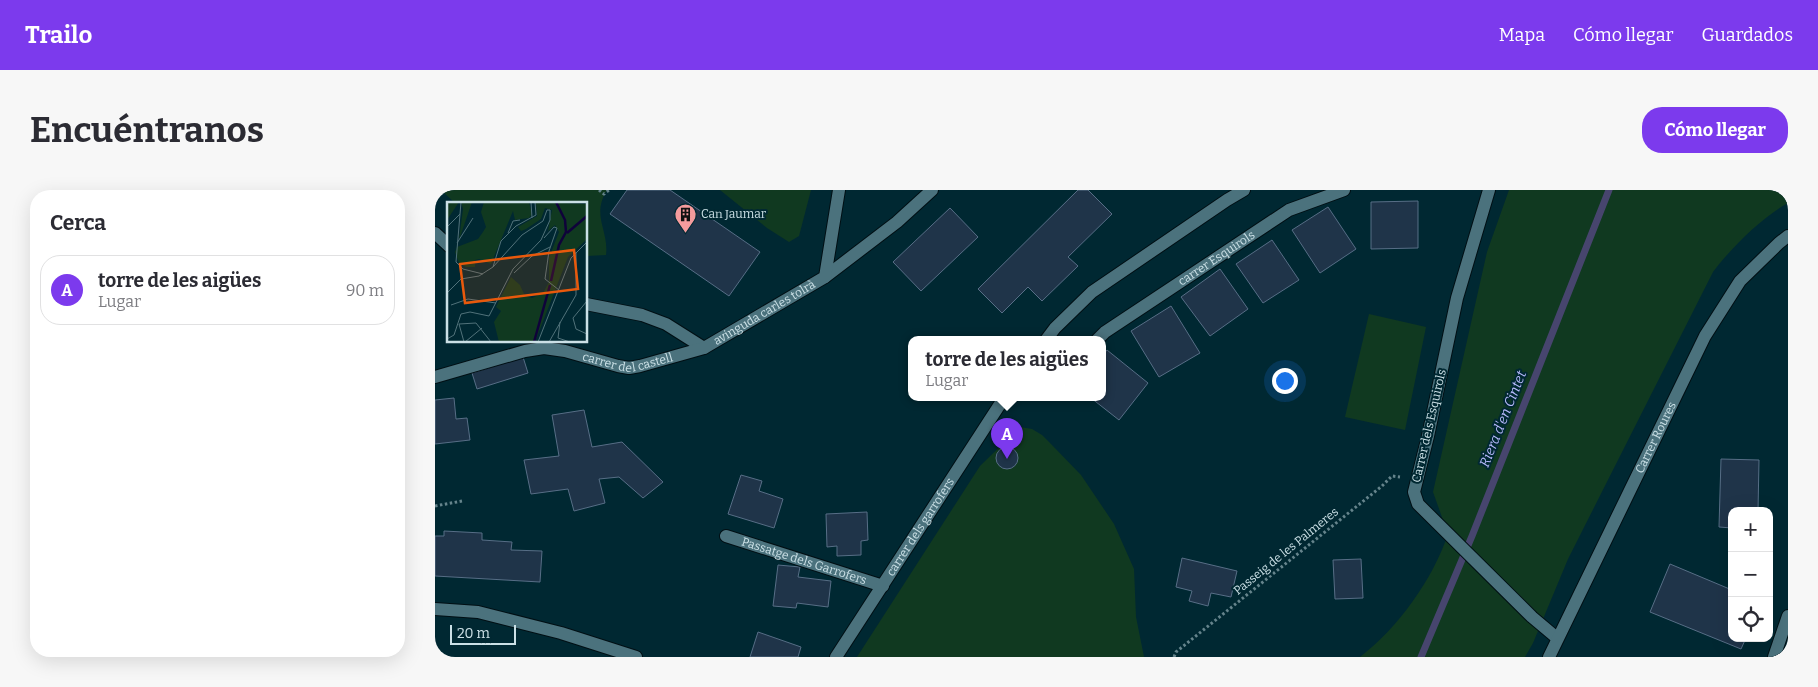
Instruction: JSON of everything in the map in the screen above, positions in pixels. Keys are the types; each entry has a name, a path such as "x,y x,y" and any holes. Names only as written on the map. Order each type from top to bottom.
{"street":[{"name":"avinguda carles tolrà","path":"704,348 825,277 839,190"},
{"path":"825,277 897,222 932,190"},
{"path":"1049,336 1092,292 1244,190"},
{"name":"carrer Esquirols","path":"1101,336 1289,210 1344,190"},
{"name":"Carrer dels Esquirols","path":"1489,190 1457,298 1414,492 1418,504 1531,617 1557,638"},
{"path":"435,233 447,244"},
{"name":"Carrer Roures","path":"1549,657 1705,336 1740,281 1788,236"},
{"path":"587,304 648,317 666,324 704,348"},
{"name":"carrer del castell","path":"435,377 525,351 545,348 565,351 629,368 704,348"},
{"name":"carrer dels garrofers","path":"836,657 1002,401"},
{"name":"Passatge dels Garrofers","path":"726,536 883,586"},
{"path":"435,608 478,612 561,633 636,657"},
{"path":"1774,657 1788,616"}],"path":[{"path":"599,190 604,194 609,190"},
{"name":"Passeig de les Palmeres","path":"1174,657 1176,652 1392,476 1418,478"},
{"path":"435,506 462,502"}],"green space":[{"path":"441,190 607,190 602,199 600,215 605,238 606,255 587,256 587,202 454,202"},
{"path":"720,190 811,190 799,236 789,242 767,228"},
{"path":"1509,190 1788,190 1788,203 1768,216 1747,234 1713,272 1568,559 1533,643 1525,657 1360,657 1388,632 1413,601 1433,568 1448,534 1433,492 1487,252"},
{"path":"1369,314 1426,327 1405,430 1345,417"},
{"path":"1020,427 1032,429 1050,443 1081,475 1114,524 1134,569 1136,617 1144,657 857,657 980,466"}],"building":[{"name":"Can Jaumar","path":"627,190 670,190 760,252 729,296 610,214"},
{"path":"1078,190 1088,190 1112,214 1068,257 1078,266 1042,301 1028,287 1002,313 978,289"},
{"path":"1418,201 1418,248 1371,249 1371,202"},
{"path":"1328,207 1356,249 1320,273 1292,230"},
{"path":"950,208 978,237 921,291 893,262"},
{"path":"1272,240 1299,280 1263,303 1236,264"},
{"path":"1220,269 1248,309 1210,336 1181,297"},
{"path":"1171,306 1200,353 1159,377 1131,331"},
{"path":"1107,350 1148,383 1119,420 1095,401 1106,401"},
{"path":"523,357 528,373 477,389 472,373"},
{"path":"454,398 456,419 467,418 470,440 435,444 435,400"},
{"path":"584,410 592,447 622,442 663,482 643,498 619,477 599,479 605,503 574,511 568,489 531,494 524,460 559,456 552,415"},
{"path":"1007,447 1015,450 1018,458 1015,466 1007,469 999,466 996,458 999,450"},
{"path":"1721,459 1759,460 1758,507 1728,507 1728,528 1719,527"},
{"path":"741,475 762,481 759,491 783,499 774,528 728,514"},
{"path":"867,512 868,540 861,541 861,555 837,556 837,546 827,547 826,514"},
{"path":"444,531 482,533 482,540 512,542 511,550 542,551 540,582 435,576 435,536 444,536"},
{"path":"1182,558 1237,571 1231,597 1211,593 1208,606 1189,601 1192,591 1176,587"},
{"path":"1361,559 1363,598 1335,599 1333,560"},
{"path":"1670,564 1728,588 1728,642 1744,642 1741,649 1650,612"},
{"path":"778,565 800,567 798,577 831,581 828,607 797,603 796,608 773,606"},
{"path":"758,632 801,647 798,657 750,657"}],"waterway":[{"name":"Riera d'en Cintet","path":"1421,657 1472,536 1609,190"}],"place":[{"name":"Can Jaumar","path":"685,233"},
{"name":"torre de les aigües","path":"1007,459"}]}
